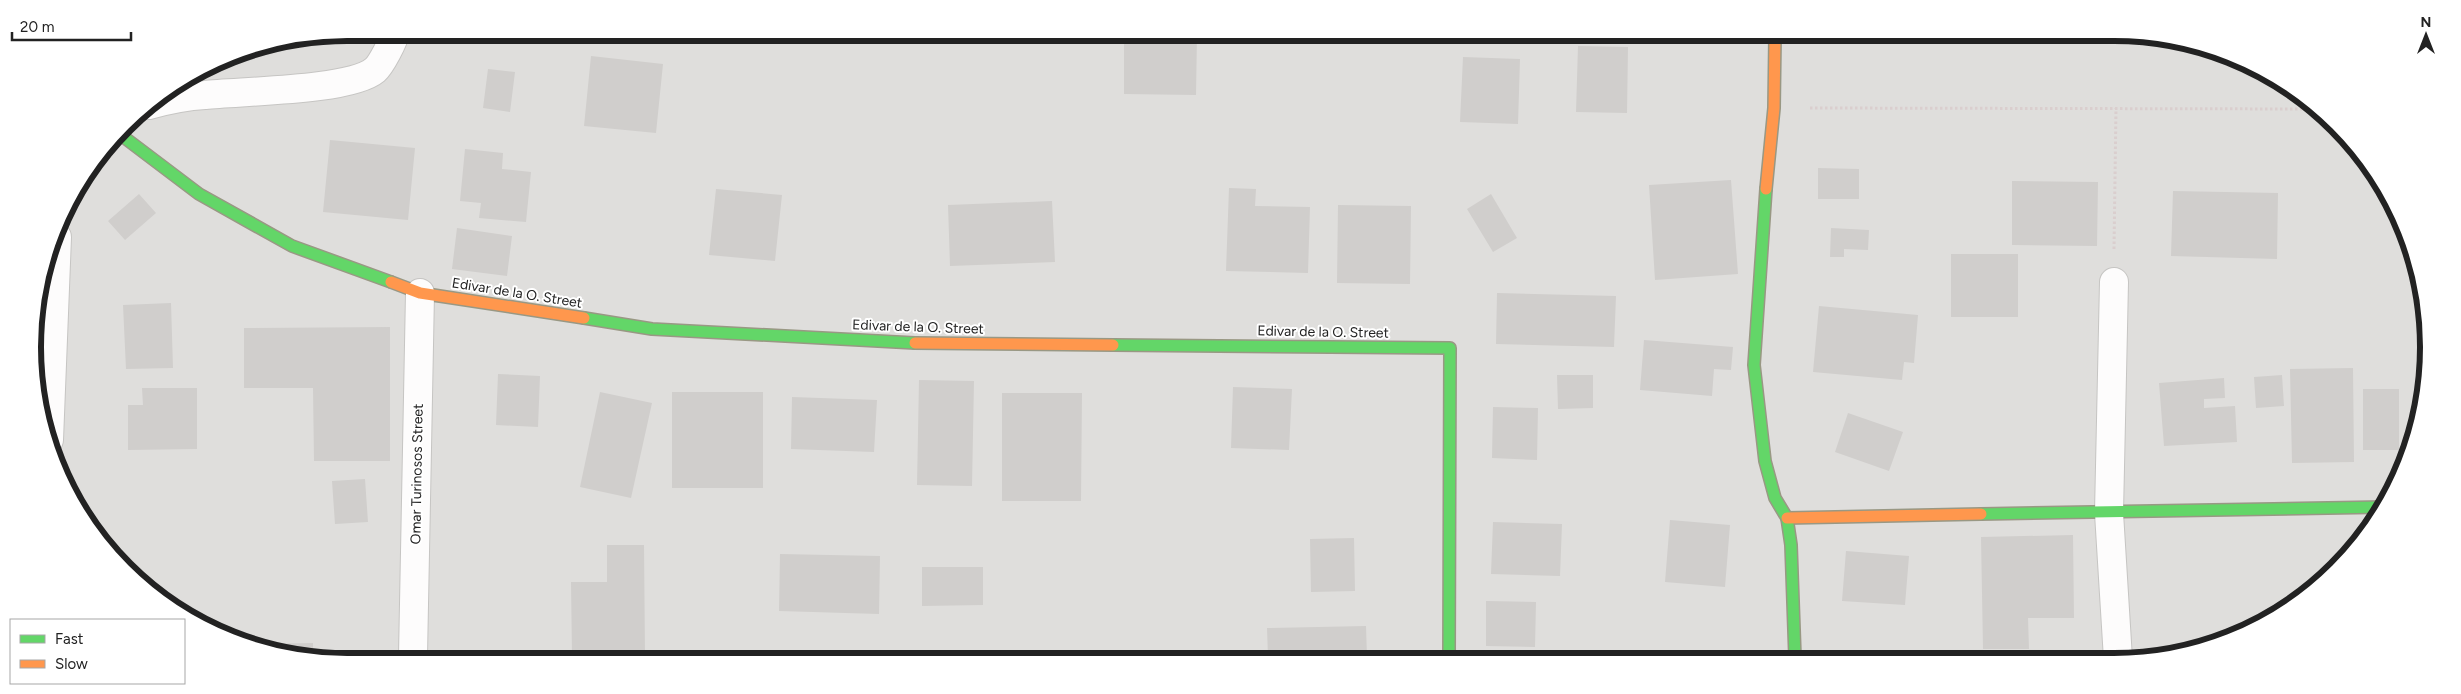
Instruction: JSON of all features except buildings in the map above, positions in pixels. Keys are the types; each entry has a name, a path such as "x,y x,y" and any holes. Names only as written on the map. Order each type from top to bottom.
{"street":[{"path":"167,100 204,95 290,89 352,80 376,70 391,41"},
{"path":"1775,41 1774,108 1761,237 1754,365 1765,461 1775,498 1787,518 1791,545 1795,653"},
{"name":"Edivar de la O. Street","path":"124,138 199,194 292,246 420,293 652,329 887,342 1450,348 1449,653"},
{"path":"50,418 56,251"},
{"path":"2114,282 2109,513 2118,653"},
{"name":"Omar Turinosos Street","path":"413,653 420,293"},
{"path":"1787,518 2374,508"}],"path":[{"path":"1774,108 2306,109"},
{"path":"2114,282 2116,108"}],"shaded area":[{"path":"347,41 2114,41 2174,47 2212,57 2267,82 2284,93 2316,117 2344,145 2368,177 2388,212 2404,249 2414,287 2420,347 2414,407 2404,445 2379,500 2344,549 2316,577 2284,601 2249,621 2212,637 2154,650 2114,653 347,653 287,647 249,637 194,612 145,577 117,549 82,500 57,445 47,407 41,347 47,287 57,249 82,194 117,145 145,117 194,82 249,57 307,44"}],"traffic: fast":[{"path":"124,138 199,194 292,246 391,282"},
{"path":"1766,189 1754,365 1765,461 1775,498 1787,518 1791,545 1795,653"},
{"path":"584,318 652,329 915,343"},
{"path":"1113,345 1450,348 1449,653"},
{"path":"1981,514 2374,507"}],"traffic: slow":[{"path":"1766,189 1774,108 1775,41"},
{"path":"391,282 420,293 584,318"},
{"path":"915,343 1113,345"},
{"path":"1787,518 1981,514"}]}
